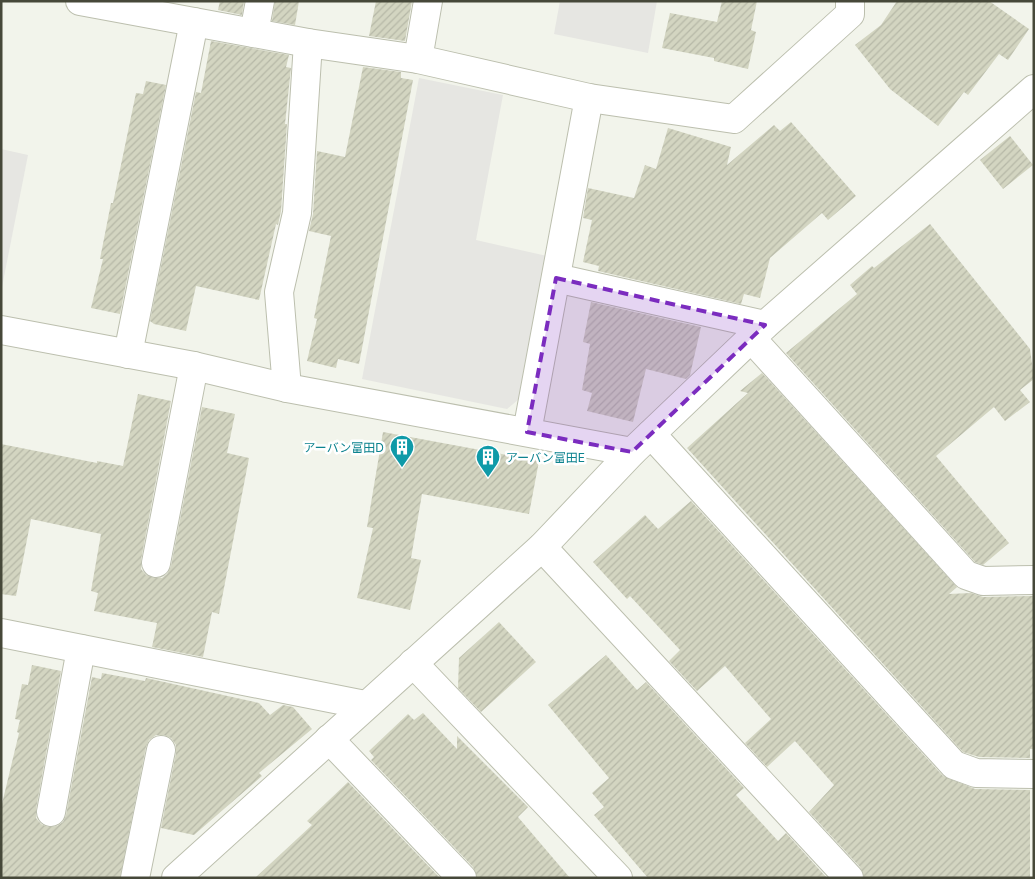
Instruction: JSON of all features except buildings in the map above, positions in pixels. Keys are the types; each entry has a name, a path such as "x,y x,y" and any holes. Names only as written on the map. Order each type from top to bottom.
{"street":[{"path":"80,1 308,43 418,59 589,98 734,119 850,14 850,1"},
{"path":"254,33 260,1"},
{"path":"418,59 428,1"},
{"path":"128,354 194,22"},
{"path":"287,388 279,292 297,213 308,43"},
{"path":"176,878 365,705 542,547 632,452 758,331 1034,90"},
{"path":"526,432 589,98"},
{"path":"556,278 758,331 966,575 983,581 1034,580"},
{"path":"1,330 194,366 287,388 632,452"},
{"path":"156,563 194,366"},
{"path":"651,434 954,765 976,773 1034,774"},
{"path":"542,547 849,878"},
{"path":"1,633 365,705"},
{"path":"51,812 81,649"},
{"path":"413,663 618,878"},
{"path":"329,739 462,878"},
{"path":"135,878 161,750"}],"highlighted area":[{"path":"556,278 765,325 632,452 527,432"}],"shaded area":[{"path":"560,1 657,1 648,53 554,34"},
{"path":"419,78 503,95 476,240 547,256 519,399 507,409 362,379"},
{"path":"1,149 28,155 1,292"}],"place":[{"name":"アーバン富田D","path":"402,468"},
{"name":"アーバン富田E","path":"488,478"}]}
